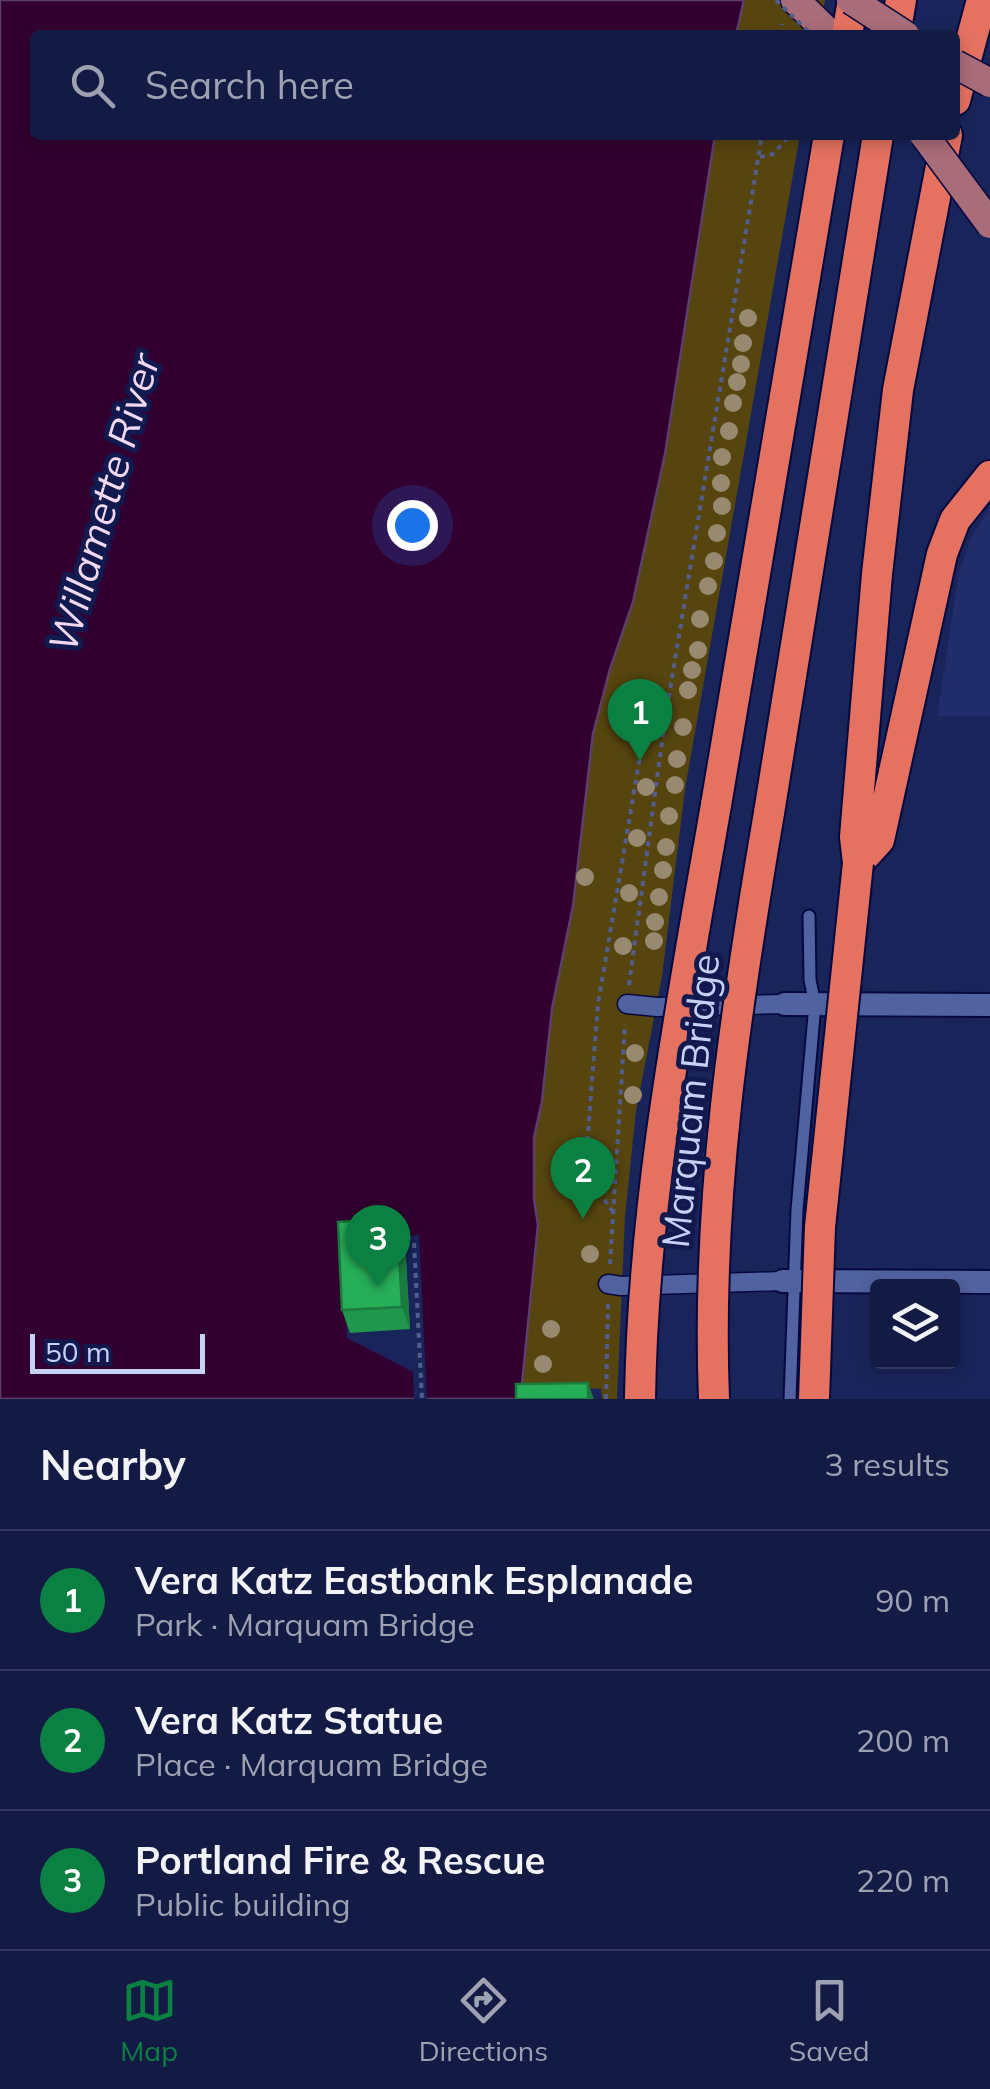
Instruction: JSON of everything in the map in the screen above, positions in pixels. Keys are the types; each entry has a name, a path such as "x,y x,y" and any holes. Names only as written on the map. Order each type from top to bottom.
{"highway":[{"path":"848,30 852,0"},
{"path":"895,30 901,0"},
{"path":"960,81 982,0"},
{"name":"Marquam Bridge","path":"640,1399 644,1288 662,1136 828,140"},
{"name":"Marquam Bridge","path":"714,1399 714,1276 722,1138 734,1030 877,140"},
{"path":"814,1399 820,1227 864,847 876,574 898,390 946,140"},
{"path":"864,847 942,554 955,520 990,476"}],"main road":[{"path":"795,0 825,30"},
{"path":"852,0 898,30"},
{"path":"960,67 990,83"},
{"path":"928,140 990,224"}],"street":[{"path":"626,1004 990,1005"},
{"path":"608,1284 990,1282"}],"lane":[{"path":"790,1399 789,1281 815,1004 810,980 809,916"}],"path":[{"path":"776,0 807,30"},
{"path":"606,1399 608,1284 626,1004 665,720 761,140"},
{"path":"758,157 773,154 786,140"},
{"path":"613,1212 585,1172 598,1004 643,739 665,720"},
{"path":"414,1243 422,1399"}],"shaded area":[{"path":"744,0 825,0 820,30 737,30"},
{"path":"714,140 799,140 685,789 662,977 636,1111 625,1217 617,1399 602,1399 601,1389 522,1384 538,1225 534,1138 552,1009 573,906 593,734 633,602 665,454"},
{"path":"990,507 990,716 937,716 959,572 971,538"}],"water":[{"name":"Willamette River","path":"0,0 744,0 737,30 30,30 30,140 714,140 665,454 633,602 593,734 573,906 552,1009 534,1138 538,1225 522,1384 517,1399 0,1399"}],"pier":[{"path":"419,1235 427,1399 414,1399 413,1372 347,1338 343,1245 406,1242 406,1236"}],"building":[{"path":"397,1219 402,1307 342,1310 338,1222"},
{"path":"588,1383 588,1399 516,1399 516,1384"}],"place":[{"name":"Vera Katz Eastbank Esplanade","path":"640,761"},
{"name":"Vera Katz Statue","path":"583,1219"},
{"name":"Portland Fire & Rescue","path":"378,1287"}]}
